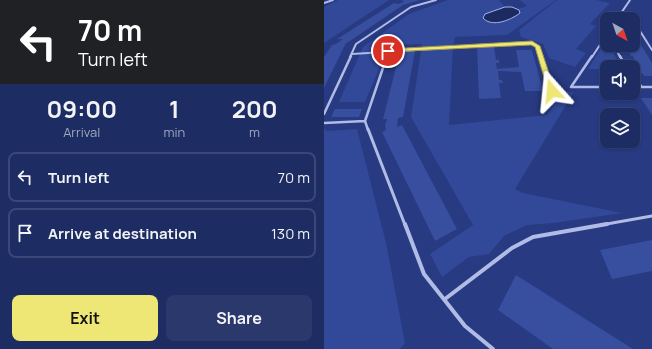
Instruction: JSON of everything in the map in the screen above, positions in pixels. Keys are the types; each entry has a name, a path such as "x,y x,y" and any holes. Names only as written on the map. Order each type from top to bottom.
{"lane":[{"path":"324,3 334,0"},
{"path":"324,114 356,44 411,7 436,0"},
{"path":"622,12 630,0"},
{"path":"640,30 652,50"},
{"path":"352,54 532,43 537,46 552,91"},
{"path":"600,45 572,87 600,87"},
{"path":"388,51 365,121 424,274 465,326 493,349"},
{"path":"642,87 652,87"},
{"path":"324,123 365,121"},
{"path":"445,299 512,248 533,237 652,216"}],"shaded area":[{"path":"338,0 389,0 324,43 324,7"},
{"path":"448,0 499,0 505,7 483,16 493,23 498,23 519,10 518,9 527,6 520,0 556,0 507,35 455,37 453,47 449,125 547,115 564,91 574,92 515,189 523,193 622,213 554,223 527,225 504,236 489,254 469,257 442,277 430,254 473,225 411,117 422,44 389,45 365,102 339,102 363,47 409,14"},
{"path":"557,0 596,0 610,3 590,24 596,26 576,49 586,53 575,67 549,58 543,44 521,37 519,30"},
{"path":"505,7 512,7 519,10 520,13 512,18 496,23 487,21 483,18 485,14"},
{"path":"600,50 600,52 613,52 617,60 600,60 600,69 588,69"},
{"path":"324,128 327,131 357,129 386,243 405,343 400,349 324,349"}],"building":[{"path":"402,0 420,0 403,5 346,43 324,88 324,57 332,45 343,39 337,39 394,3 398,4 404,2"},
{"path":"640,43 652,63 652,76 644,76 640,73 640,60 635,60 633,56 631,56 629,52 640,52"},
{"path":"477,47 494,47 496,60 499,59 499,63 496,63 497,69 519,67 516,50 532,50 543,91 525,91 521,72 498,71 499,80 502,80 503,83 499,83 501,98 479,99"},
{"path":"400,51 415,51 403,117 398,118 397,127 402,125 457,229 435,241 382,132 386,130 385,125 387,119 383,119"},
{"path":"641,98 652,98 652,115"},
{"path":"335,109 362,109 359,117 331,117"},
{"path":"652,240 652,271 612,279 600,250"},
{"path":"516,275 633,349 553,349 498,310"}],"route":[{"path":"388,51 532,43 537,46 552,91"}]}
